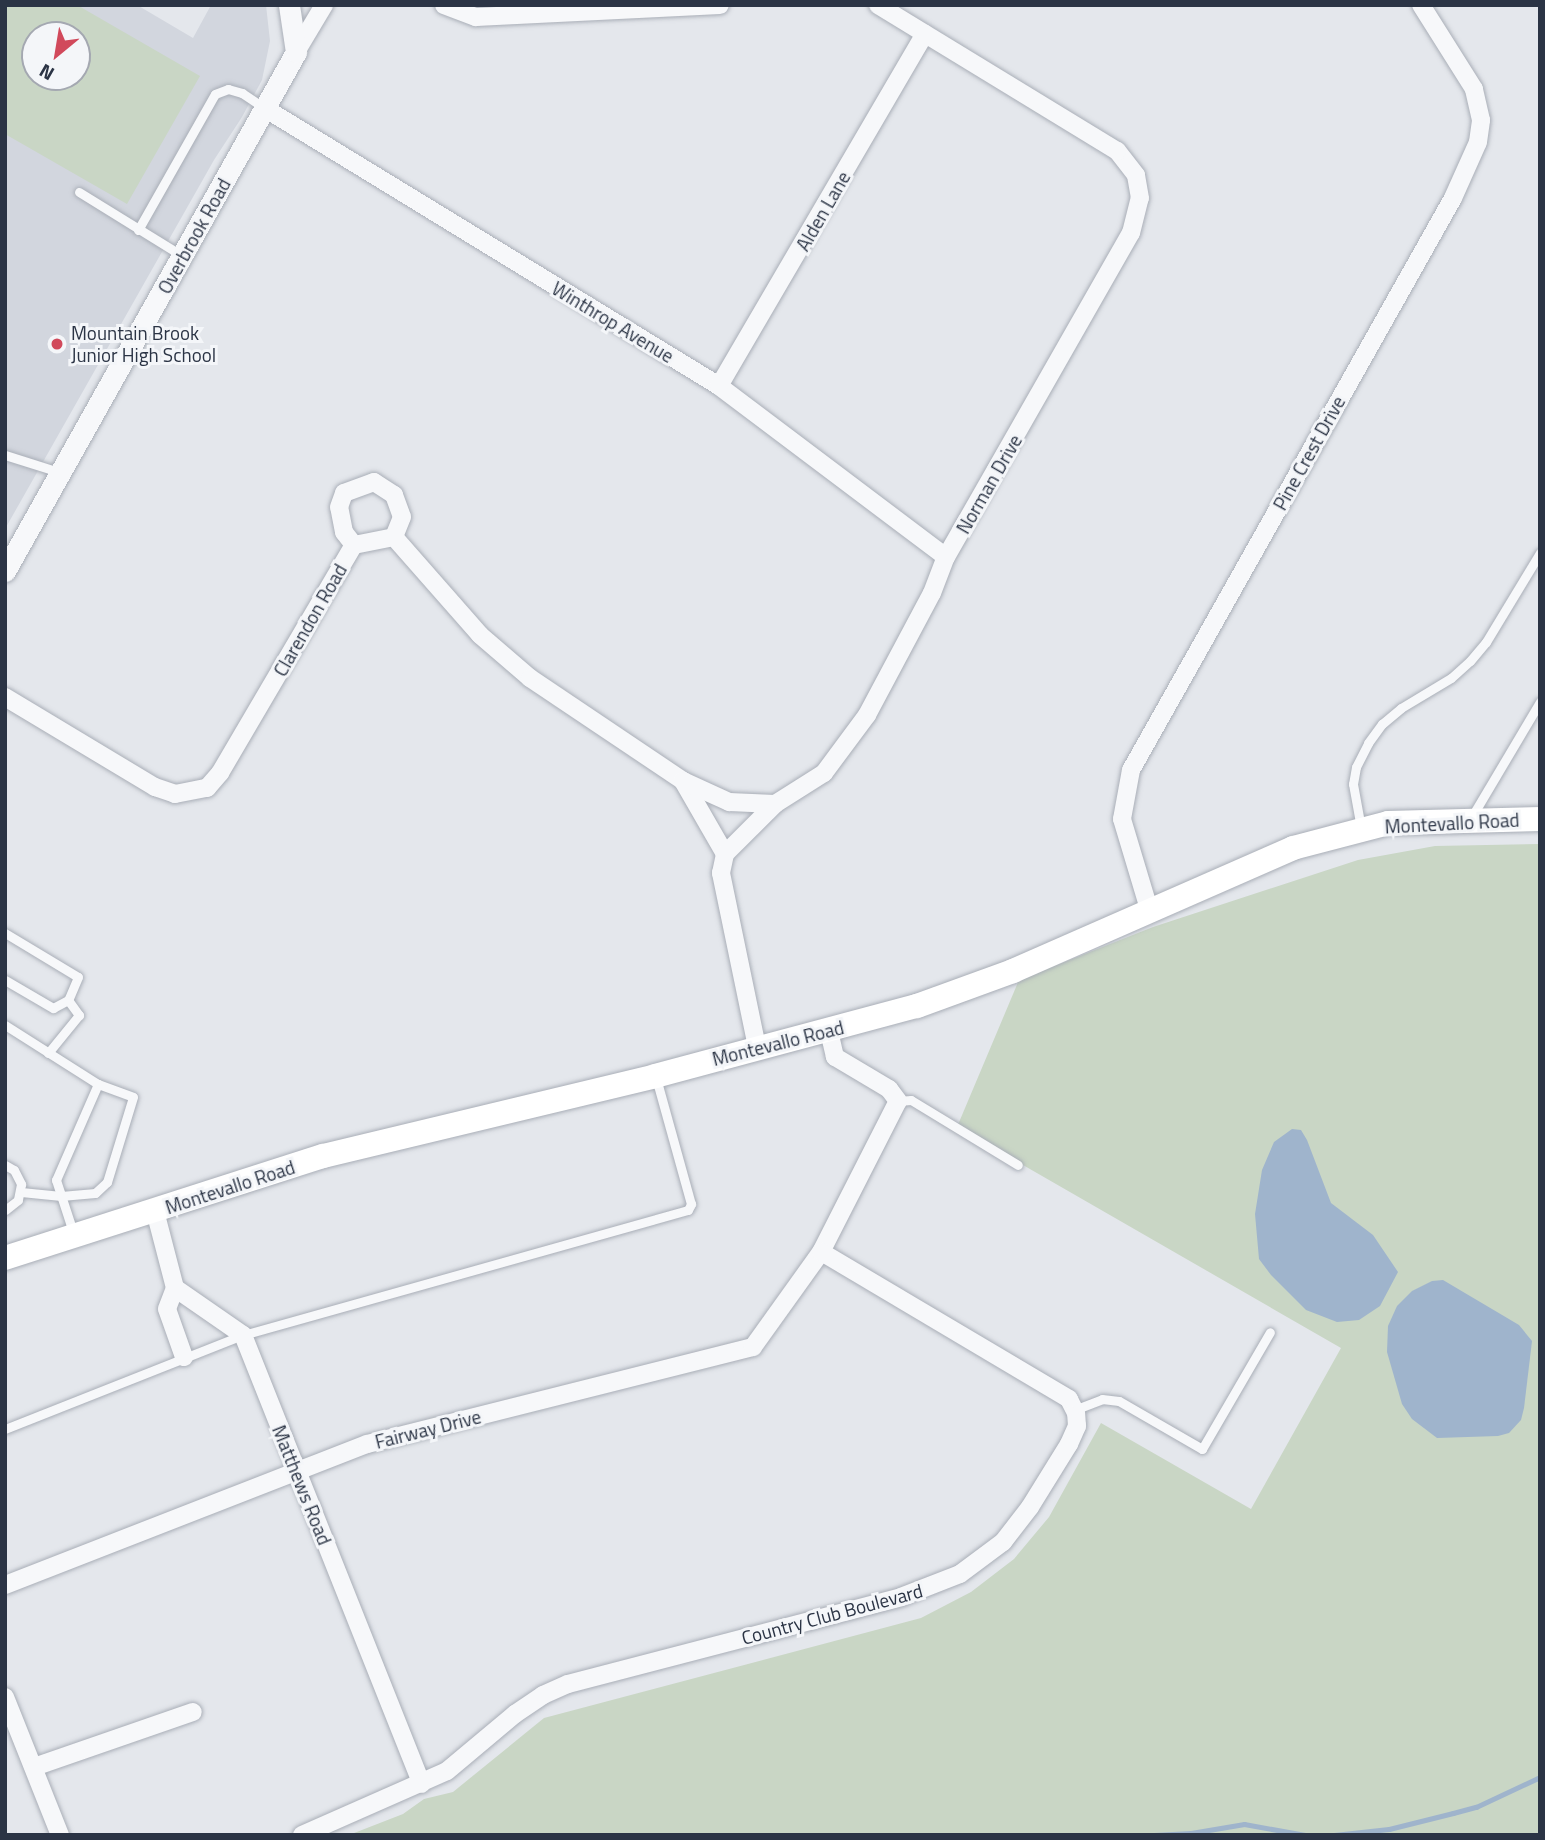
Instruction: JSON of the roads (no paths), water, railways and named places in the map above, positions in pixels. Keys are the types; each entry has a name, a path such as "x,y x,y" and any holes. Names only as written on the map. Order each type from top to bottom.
{"main road":[{"name":"Montevallo Road","path":"5,1258 323,1156 655,1076 757,1047 829,1032 917,1006 1013,971 1293,848 1388,823 1540,819"}],"street":[{"path":"289,5 296,51"},
{"path":"296,51 324,5"},
{"path":"444,5 476,17 720,5"},
{"name":"Norman Drive","path":"724,854 775,804 824,773 867,715 932,593 946,557 1131,233 1140,198 1136,175 1117,151 877,5"},
{"name":"Pine Crest Drive","path":"1149,909 1122,819 1130,770 1453,198 1478,142 1480,120 1474,89 1421,5"},
{"name":"Alden Lane","path":"719,386 925,34"},
{"name":"Overbrook Road","path":"5,571 266,109 296,51"},
{"name":"Winthrop Avenue","path":"266,109 719,386 946,557"},
{"path":"354,545 344,532 339,507 344,492 374,482 394,495 402,517 394,537 480,635 530,678 682,781 729,802 775,804"},
{"name":"Clarendon Road","path":"5,697 155,788 175,794 207,788 220,773 354,545 394,537"},
{"path":"682,781 724,854 722,873 757,1047"},
{"path":"829,1032 835,1057 889,1089 898,1101 821,1252 1061,1392 1074,1410"},
{"path":"155,1211 175,1288 167,1308 184,1357"},
{"name":"Fairway Drive","path":"5,1585 367,1444 754,1347 821,1252"},
{"path":"175,1288 243,1335"},
{"name":"Matthews Road","path":"243,1335 422,1784"},
{"name":"Country Club Boulevard","path":"302,1835 447,1771 534,1701 568,1684 901,1597 960,1574 1003,1542 1030,1507 1077,1426 1074,1410"},
{"path":"5,1697 60,1835"},
{"path":"34,1766 193,1712"}],"lane":[{"path":"138,230 215,94 228,89 242,93 266,109"},
{"path":"79,192 183,255"},
{"path":"5,455 61,472"},
{"path":"1361,830 1353,784 1356,767 1368,743 1382,724 1401,708 1451,678 1470,661 1486,642 1540,553"},
{"path":"1470,820 1540,702"},
{"path":"5,933 78,977 68,1000 53,1008 5,980"},
{"path":"48,1053 79,1015 68,1000"},
{"path":"5,1025 98,1084 133,1097 107,1182 95,1193 61,1196 21,1192"},
{"path":"5,1429 243,1335 688,1210 691,1205 655,1076"},
{"path":"74,1236 56,1180 98,1084"},
{"path":"898,1101 911,1100 1018,1165"},
{"path":"5,1165 19,1177 21,1192 13,1206 5,1210"},
{"path":"1074,1410 1102,1399 1119,1401 1202,1449 1270,1332"}],"water":[{"path":"1292,1129 1301,1130 1307,1140 1331,1203 1373,1235 1398,1272 1380,1306 1359,1320 1337,1322 1306,1310 1259,1259 1255,1214 1262,1170 1274,1142"},
{"path":"1443,1280 1519,1325 1532,1341 1521,1420 1509,1433 1498,1436 1437,1438 1412,1419 1402,1404 1387,1352 1388,1326 1397,1306 1412,1291 1432,1281"}],"waterway":[{"path":"1334,1835 1389,1829 1476,1807 1540,1777"},
{"path":"1154,1835 1191,1833 1244,1824 1305,1835"}],"place":[{"name":"Mountain Brook Junior High School","path":"57,344"}]}
